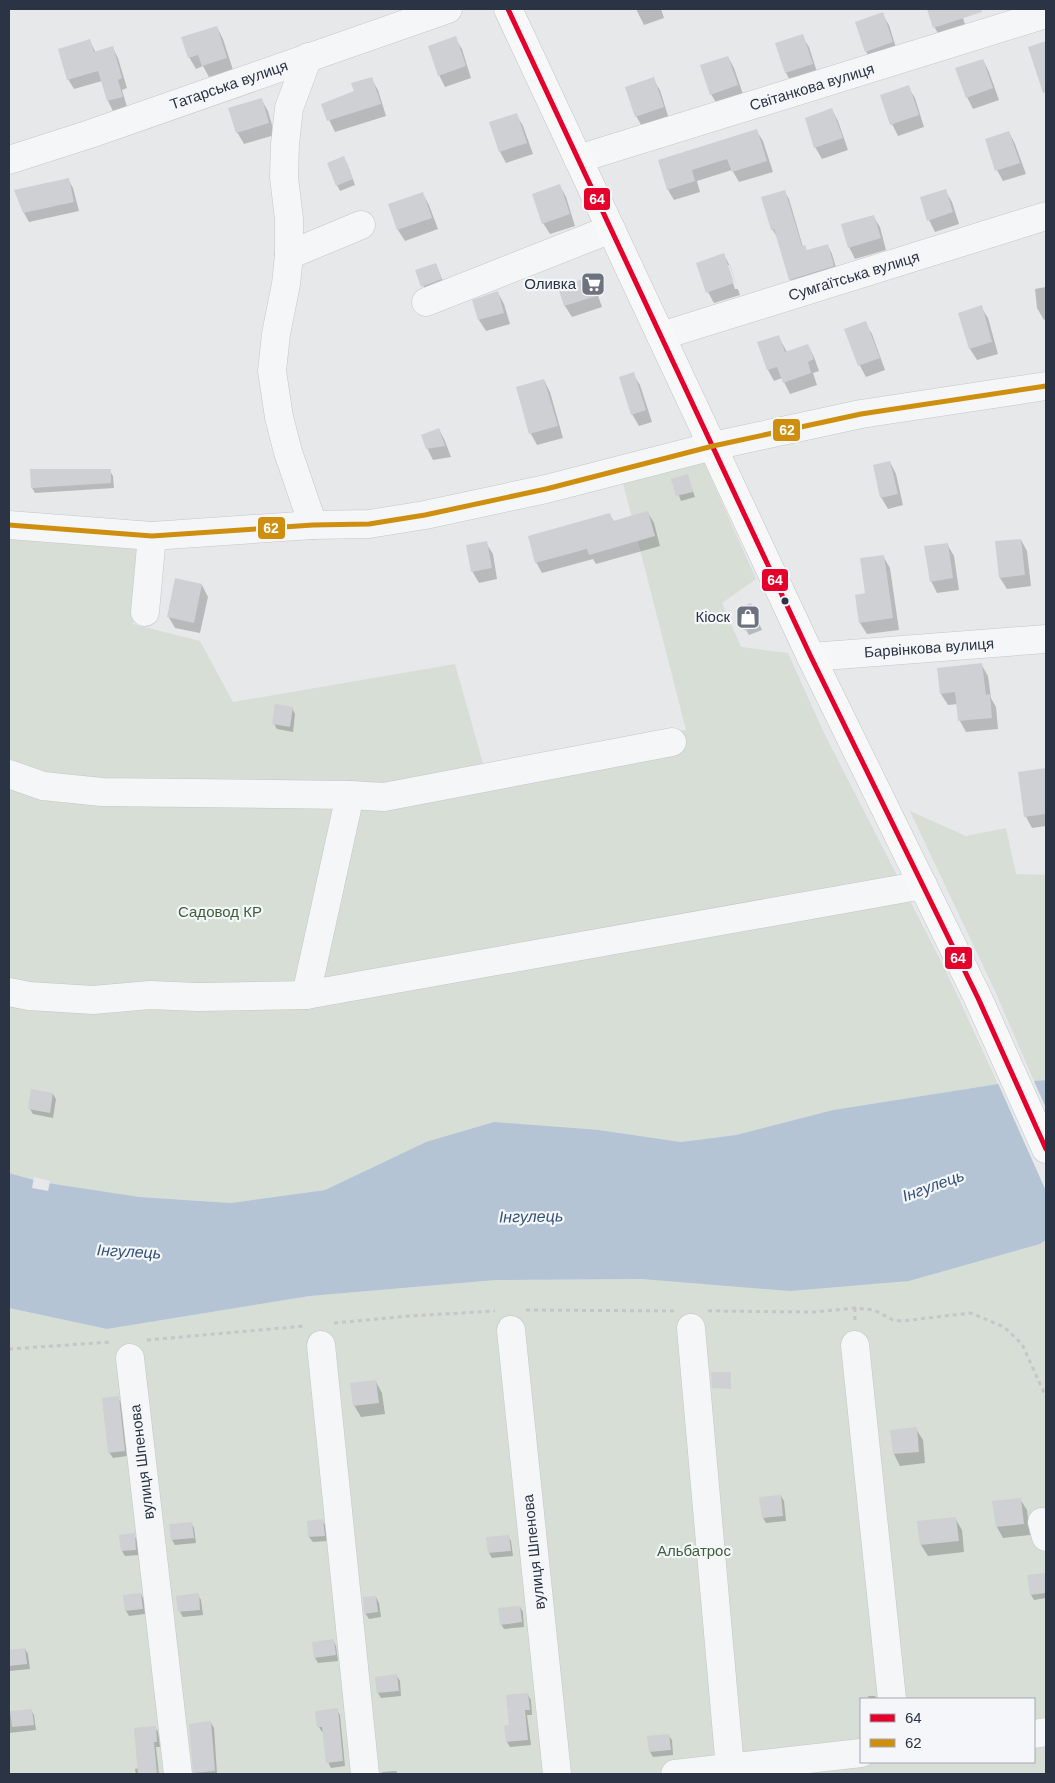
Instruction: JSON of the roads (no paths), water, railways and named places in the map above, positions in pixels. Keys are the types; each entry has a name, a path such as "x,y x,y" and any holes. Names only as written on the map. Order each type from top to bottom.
{"main road":[{"path":"508,9 811,657 978,998 1046,1149"}],"street":[{"name":"Татарська вулиця","path":"9,160 90,134 448,9"},
{"name":"Світанкова вулиця","path":"578,159 1046,14"},
{"path":"308,58 290,108 285,144 284,177 289,219 288,254 286,284 276,334 272,371 288,452 313,525"},
{"name":"Сумгаїтська вулиця","path":"661,336 1046,216"},
{"path":"288,254 361,225"},
{"path":"426,302 611,229"},
{"path":"9,525 152,536 313,525 370,524 546,489 713,446 861,414 1046,386"},
{"path":"144,612 152,536"},
{"name":"Барвінкова вулиця","path":"811,657 1046,638"},
{"path":"9,774 42,786 79,790 384,797 672,742"},
{"path":"306,995 350,795"},
{"path":"9,992 29,996 93,1000 150,995 198,997 306,995 923,885"},
{"name":"вулиця Шпенова","path":"512,1317 557,1774"},
{"path":"690,1317 730,1768"},
{"path":"319,1332 365,1774"},
{"path":"855,1345 892,1698"},
{"name":"вулиця Шпенова","path":"130,1347 178,1774"},
{"path":"676,1774 860,1753"}],"water":[{"name":"Інгулець","path":"1046,1080 1046,1240 1040,1244 909,1281 790,1291 642,1279 496,1280 310,1296 107,1329 9,1308 9,1173 41,1182 140,1197 231,1203 325,1190 426,1142 494,1122 599,1130 681,1142 736,1135 833,1110 998,1084"}],"place":[{"name":"Оливка","path":"593,284"},
{"name":"Кіоск","path":"748,617"}],"park label":[{"name":"Садовод КР","path":"220,912"},
{"name":"Альбатрос","path":"694,1551"}]}
